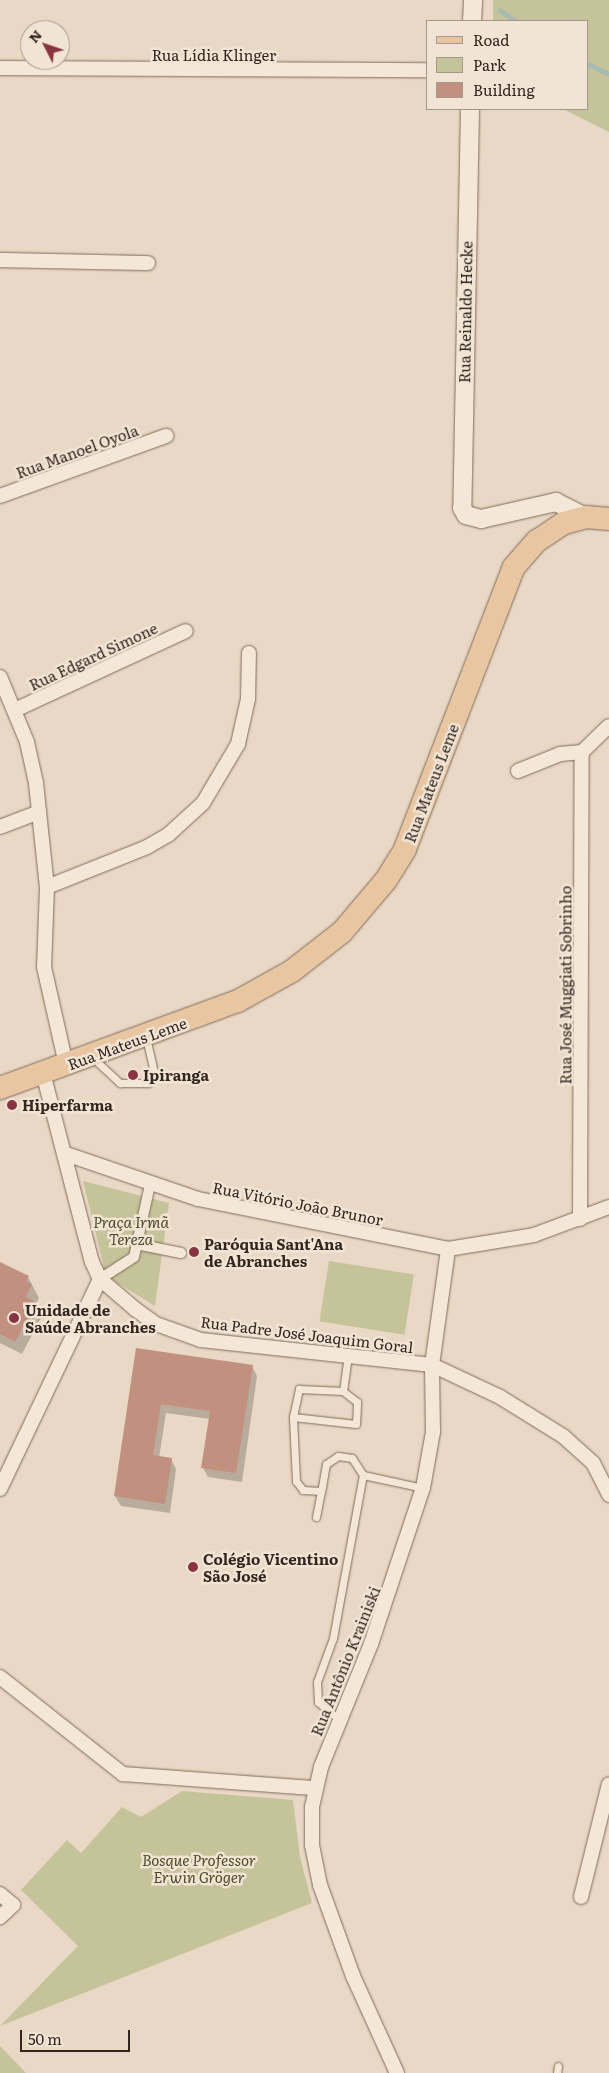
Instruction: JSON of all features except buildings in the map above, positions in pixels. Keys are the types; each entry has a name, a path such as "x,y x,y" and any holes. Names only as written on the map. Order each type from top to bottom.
{"main road":[{"name":"Rua Mateus Leme","path":"0,1088 146,1036 263,989 319,951 365,908 401,857 420,818 514,567 552,530 586,517 609,519"}],"street":[{"path":"472,20 473,0"},
{"name":"Rua Lídia Klinger","path":"0,68 426,70"},
{"name":"Rua Reinaldo Hecke","path":"470,110 461,499 466,515 482,519 556,502 586,517"},
{"path":"0,260 148,263"},
{"name":"Rua Manoel Oyola","path":"0,496 166,436"},
{"name":"Rua Edgard Simone","path":"15,710 186,631"},
{"path":"47,887 147,847 168,836 203,804 238,744 248,699 249,653"},
{"path":"0,677 15,710 32,762 47,887 44,967 66,1065"},
{"path":"518,771 560,754 582,752 609,726"},
{"name":"Rua José Muggiati Sobrinho","path":"580,1219 582,752"},
{"path":"0,827 39,812"},
{"path":"43,1073 66,1154"},
{"name":"Rua Vitório João Brunor","path":"66,1154 150,1185 198,1199 448,1249 534,1235 609,1207"},
{"name":"Rua Padre José Joaquim Goral","path":"66,1154 85,1238 100,1279 135,1309 178,1334 432,1365 520,1407 563,1436 593,1463 609,1495"},
{"path":"1,1484 100,1279 134,1257 150,1185"},
{"path":"136,1244 181,1253"},
{"name":"Rua Antônio Krainiski","path":"396,2073 353,1976 320,1885 312,1845 315,1788 390,1593 423,1488 433,1432 432,1365 448,1249"},
{"path":"0,1677 123,1774 315,1788"},
{"path":"581,1897 609,1784"},
{"path":"0,1894 13,1905 0,1917"}],"lane":[{"path":"91,1056 120,1083 148,1083 154,1072 146,1036"},
{"path":"343,1391 348,1356"},
{"path":"293,1417 356,1424 357,1402 343,1391 299,1389 293,1417 296,1481 303,1490 321,1491"},
{"path":"316,1517 326,1464 338,1456 352,1458 363,1475 333,1638 317,1682 318,1702 340,1721"},
{"path":"363,1475 423,1488"}],"green space":[{"path":"493,0 609,0 609,132 565,110 589,110 589,20 493,20"},
{"name":"Praça Irmã Tereza","path":"83,1181 169,1203 155,1306 106,1276"},
{"path":"329,1261 414,1274 404,1335 319,1321"},
{"name":"Bosque Professor Erwin Gröger","path":"182,1791 293,1800 300,1857 312,1903 0,2026 78,1946 21,1890 67,1840 81,1853 122,1807 141,1817"},
{"path":"0,2046 26,2073 0,2073"}],"waterway":[{"path":"500,10 515,20"},
{"path":"589,64 609,74"}],"place":[{"name":"Ipiranga","path":"133,1075"},
{"name":"Hiperfarma","path":"12,1105"},
{"name":"Paróquia Sant'Ana de Abranches","path":"194,1252"},
{"name":"Unidade de Saúde Abranches","path":"14,1318"},
{"name":"Colégio Vicentino São José","path":"193,1567"}]}
